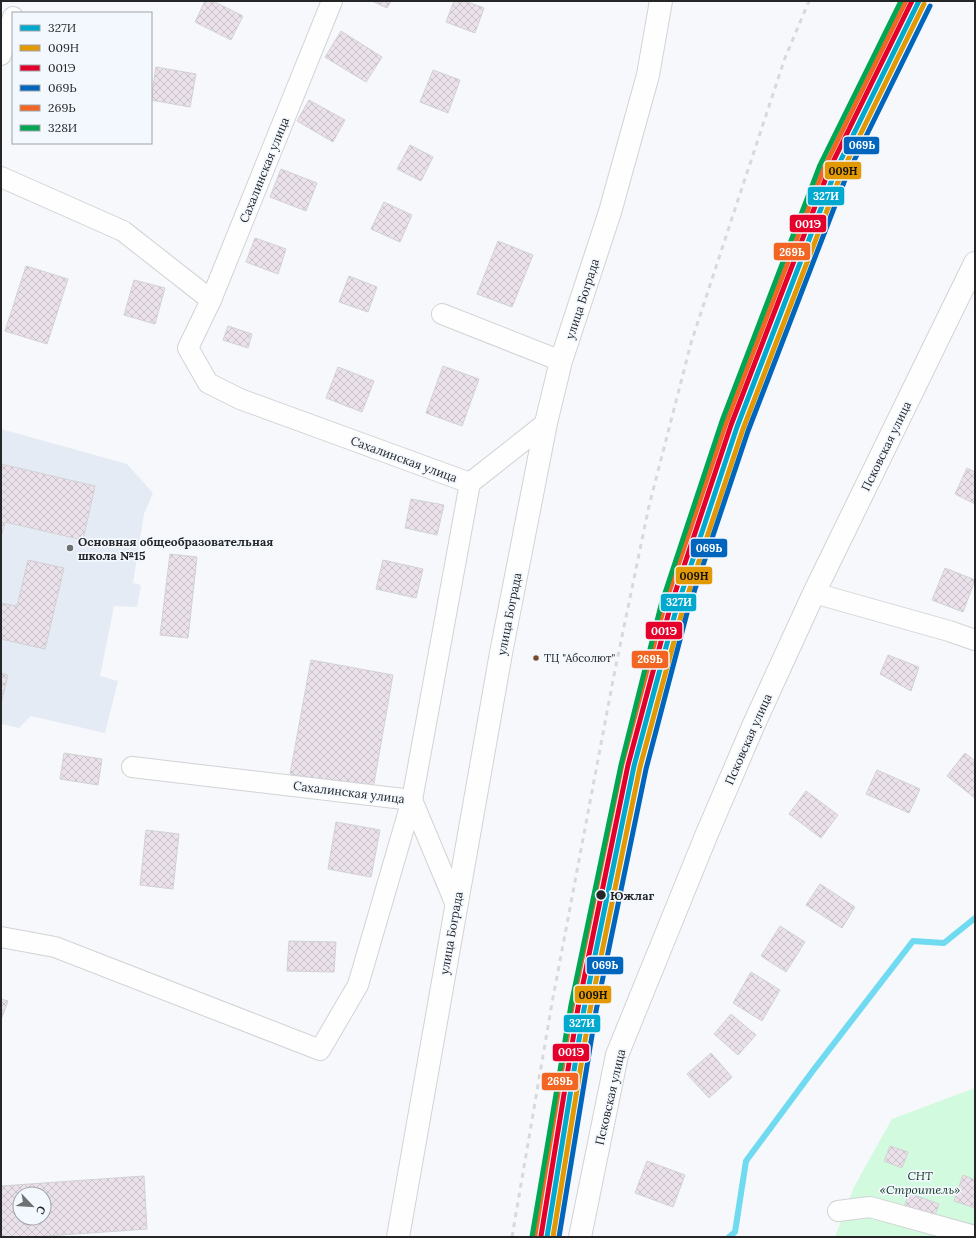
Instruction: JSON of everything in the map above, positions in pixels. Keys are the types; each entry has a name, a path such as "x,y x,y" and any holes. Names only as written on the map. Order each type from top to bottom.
{"main road":[{"name":"улица Бограда","path":"398,1237 501,653 546,423 561,361 612,204 648,75 661,1"},
{"name":"Псковская улица","path":"580,1237 617,1055 706,836 754,724 814,594 975,263"}],"street":[{"path":"14,12 18,1"},
{"name":"Сахалинская улица","path":"132,767 412,800 470,483 240,399 208,383 188,348 211,300 332,1"},
{"path":"1,55 12,20"},
{"path":"1,176 123,231 211,300"},
{"path":"442,314 561,361"},
{"path":"470,483 546,423"},
{"path":"814,594 949,631 975,640"},
{"path":"412,800 456,904"},
{"path":"1,937 55,947 320,1050 358,985 412,800"},
{"path":"838,1211 870,1207 975,1236"}],"shaded area":[{"name":"Основная общеобразовательная школа №15","path":"1,429 127,464 153,493 144,514 133,583 141,585 137,607 114,606 100,676 118,681 105,733 31,716 19,728 1,725"}],"green space":[{"name":"СНТ «Строитель»","path":"975,1088 975,1237 835,1237 854,1187 892,1119"}],"building":[{"path":"205,1 213,1 243,16 231,40 195,22"},
{"path":"372,1 391,1 387,8"},
{"path":"454,1 465,1 484,8 475,33 446,22"},
{"path":"341,31 382,57 366,82 325,57"},
{"path":"156,67 196,74 190,107 152,100"},
{"path":"433,70 460,80 448,113 420,102"},
{"path":"309,100 345,120 333,142 297,121"},
{"path":"410,145 433,157 421,181 397,169"},
{"path":"281,169 317,183 306,211 270,197"},
{"path":"384,202 412,215 400,242 371,229"},
{"path":"255,238 286,249 278,274 246,262"},
{"path":"498,241 533,255 512,307 477,294"},
{"path":"26,266 68,279 47,344 5,331"},
{"path":"349,276 377,287 368,312 339,302"},
{"path":"134,280 165,288 155,324 124,315"},
{"path":"228,326 252,334 248,348 223,340"},
{"path":"443,366 479,379 462,426 426,413"},
{"path":"338,367 374,381 362,412 326,398"},
{"path":"1,464 95,486 83,540 5,522 1,537"},
{"path":"967,468 975,472 975,504 955,494"},
{"path":"411,499 444,505 437,535 405,528"},
{"path":"170,554 197,557 188,638 160,635"},
{"path":"28,560 64,568 45,649 1,639 1,603 17,606"},
{"path":"383,560 423,569 416,598 376,589"},
{"path":"945,568 975,580 963,612 932,600"},
{"path":"888,655 919,667 911,691 880,674"},
{"path":"311,660 393,675 373,789 290,774"},
{"path":"1,673 8,675 1,703"},
{"path":"64,753 102,759 98,785 60,779"},
{"path":"965,753 975,761 975,798 947,776"},
{"path":"877,770 920,789 909,813 866,794"},
{"path":"806,791 838,815 821,838 789,814"},
{"path":"336,822 380,830 371,877 328,869"},
{"path":"146,830 179,834 173,889 140,885"},
{"path":"820,884 855,907 842,928 806,905"},
{"path":"780,926 805,942 786,972 761,956"},
{"path":"289,941 336,942 334,972 287,971"},
{"path":"751,972 780,990 762,1021 733,1003"},
{"path":"1,999 8,1001 1,1020"},
{"path":"731,1014 756,1035 738,1055 714,1034"},
{"path":"711,1053 732,1077 709,1098 687,1074"},
{"path":"890,1146 908,1152 902,1168 884,1161"},
{"path":"647,1161 685,1175 673,1207 635,1193"},
{"path":"963,1175 975,1180 975,1208 954,1201"},
{"path":"144,1176 147,1229 33,1237 1,1237 1,1186"},
{"path":"909,1193 939,1204 933,1221 903,1210"}],"waterway":[{"path":"729,1237 735,1232 746,1161 815,1068 913,941 944,943 975,918"}],"railway":[{"path":"512,1237 552,1003 614,675 649,506 691,343 785,58 809,1"}],"transit line":[{"name":"328И","path":"532,1237 571,1005 621,765 661,605 722,421 820,165 901,1"},
{"name":"269Ь","path":"535,1235 572,1007 622,764 664,607 726,423 824,168 906,1"},
{"name":"001Э","path":"541,1236 578,1008 628,765 670,608 731,425 829,170 912,1"},
{"name":"327И","path":"547,1237 584,1009 634,766 676,610 737,427 835,172 919,1"},
{"name":"009Н","path":"553,1237 590,1010 640,767 682,612 743,429 841,174 924,4"},
{"name":"069Ь","path":"559,1237 596,1011 646,769 687,613 748,431 846,177 930,6"}],"place":[{"name":"Основная общеобразовательная школа №15","path":"70,548"},
{"name":"ТЦ \"Абсолют\"","path":"536,658"},
{"name":"Южлаг","path":"601,895"}]}
